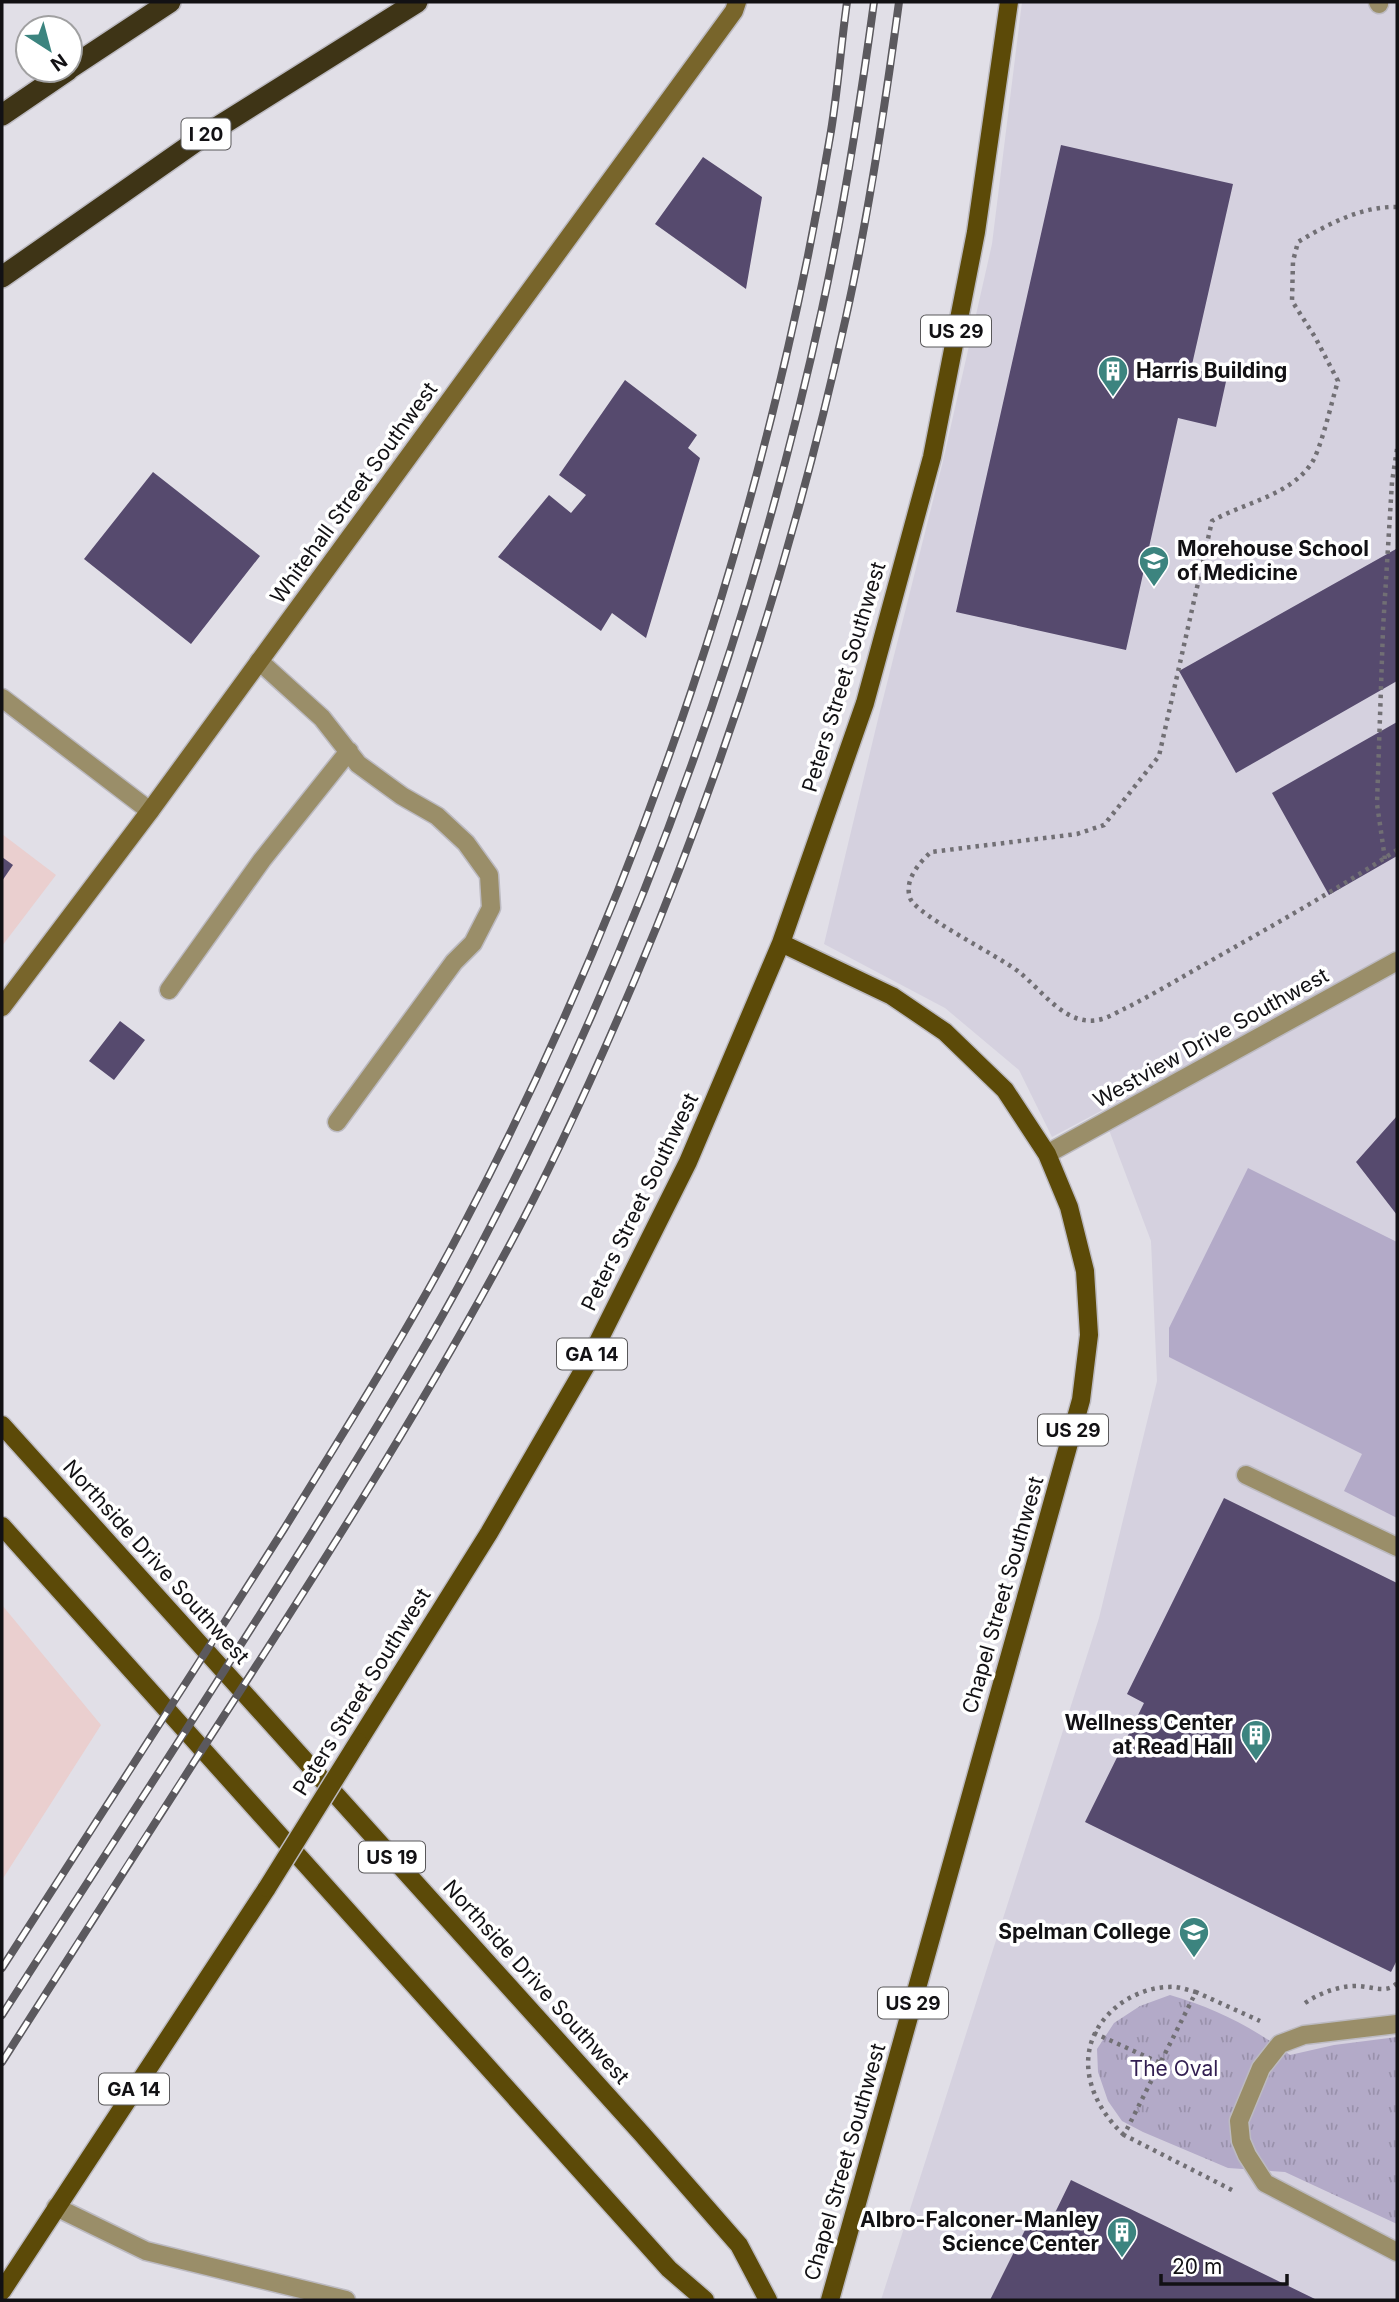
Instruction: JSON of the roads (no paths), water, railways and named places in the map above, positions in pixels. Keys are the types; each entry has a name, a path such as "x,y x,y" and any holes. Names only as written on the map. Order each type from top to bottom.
{"highway":[{"path":"84,59 170,2"},
{"name":"I 20","path":"2,276 202,137 417,2"},
{"path":"2,115 47,84"}],"main road":[{"name":"Whitehall Street Southwest","path":"2,1007 150,811 734,11 737,2"},
{"name":"Peters Street Southwest","path":"2,2291 267,1888 489,1533 588,1362 688,1162 781,943 865,703 932,457 976,232 1009,2"},
{"name":"Chapel Street Southwest","path":"781,943 892,996 945,1032 1005,1090 1047,1154 1069,1208 1085,1271 1088,1335 1082,1400 830,2300"},
{"name":"Northside Drive Southwest","path":"2,1425 642,2134 739,2245 768,2300"},
{"path":"2,1526 668,2269 705,2300"}],"street":[{"path":"259,661 322,718 359,764 402,796 437,816 466,843 489,875 491,908 473,943 454,962 337,1122"},
{"path":"2,698 150,811"},
{"path":"169,990 262,860 349,751"},
{"name":"Westview Drive Southwest","path":"1047,1154 1397,961"},
{"path":"1247,1475 1397,1547"},
{"path":"1397,2024 1304,2035 1280,2044 1261,2068 1239,2121 1241,2141 1265,2183 1397,2252"},
{"path":"56,2207 146,2251 346,2300"}],"railway":[{"path":"2,1968 284,1529 401,1337 466,1220 530,1091 589,960 643,826 692,690 735,552 772,413 805,272 836,99 847,2"},
{"path":"2,2015 271,1597 425,1346 489,1229 595,1008 686,780 762,547 794,429 830,271 851,156 874,2"},
{"path":"2,2062 323,1561 437,1375 542,1182 620,1013 668,899 728,736 756,653 805,486 862,239 899,2"}],"place":[{"name":"Harris Building","path":"1113,398"},
{"name":"Morehouse School of Medicine","path":"1154,588"},
{"name":"Wellness Center at Read Hall","path":"1256,1762"},
{"name":"Spelman College","path":"1194,1959"},
{"name":"Albro-Falconer-Manley Science Center","path":"1122,2259"}],"park label":[{"name":"The Oval","path":"1174,2069"}]}
